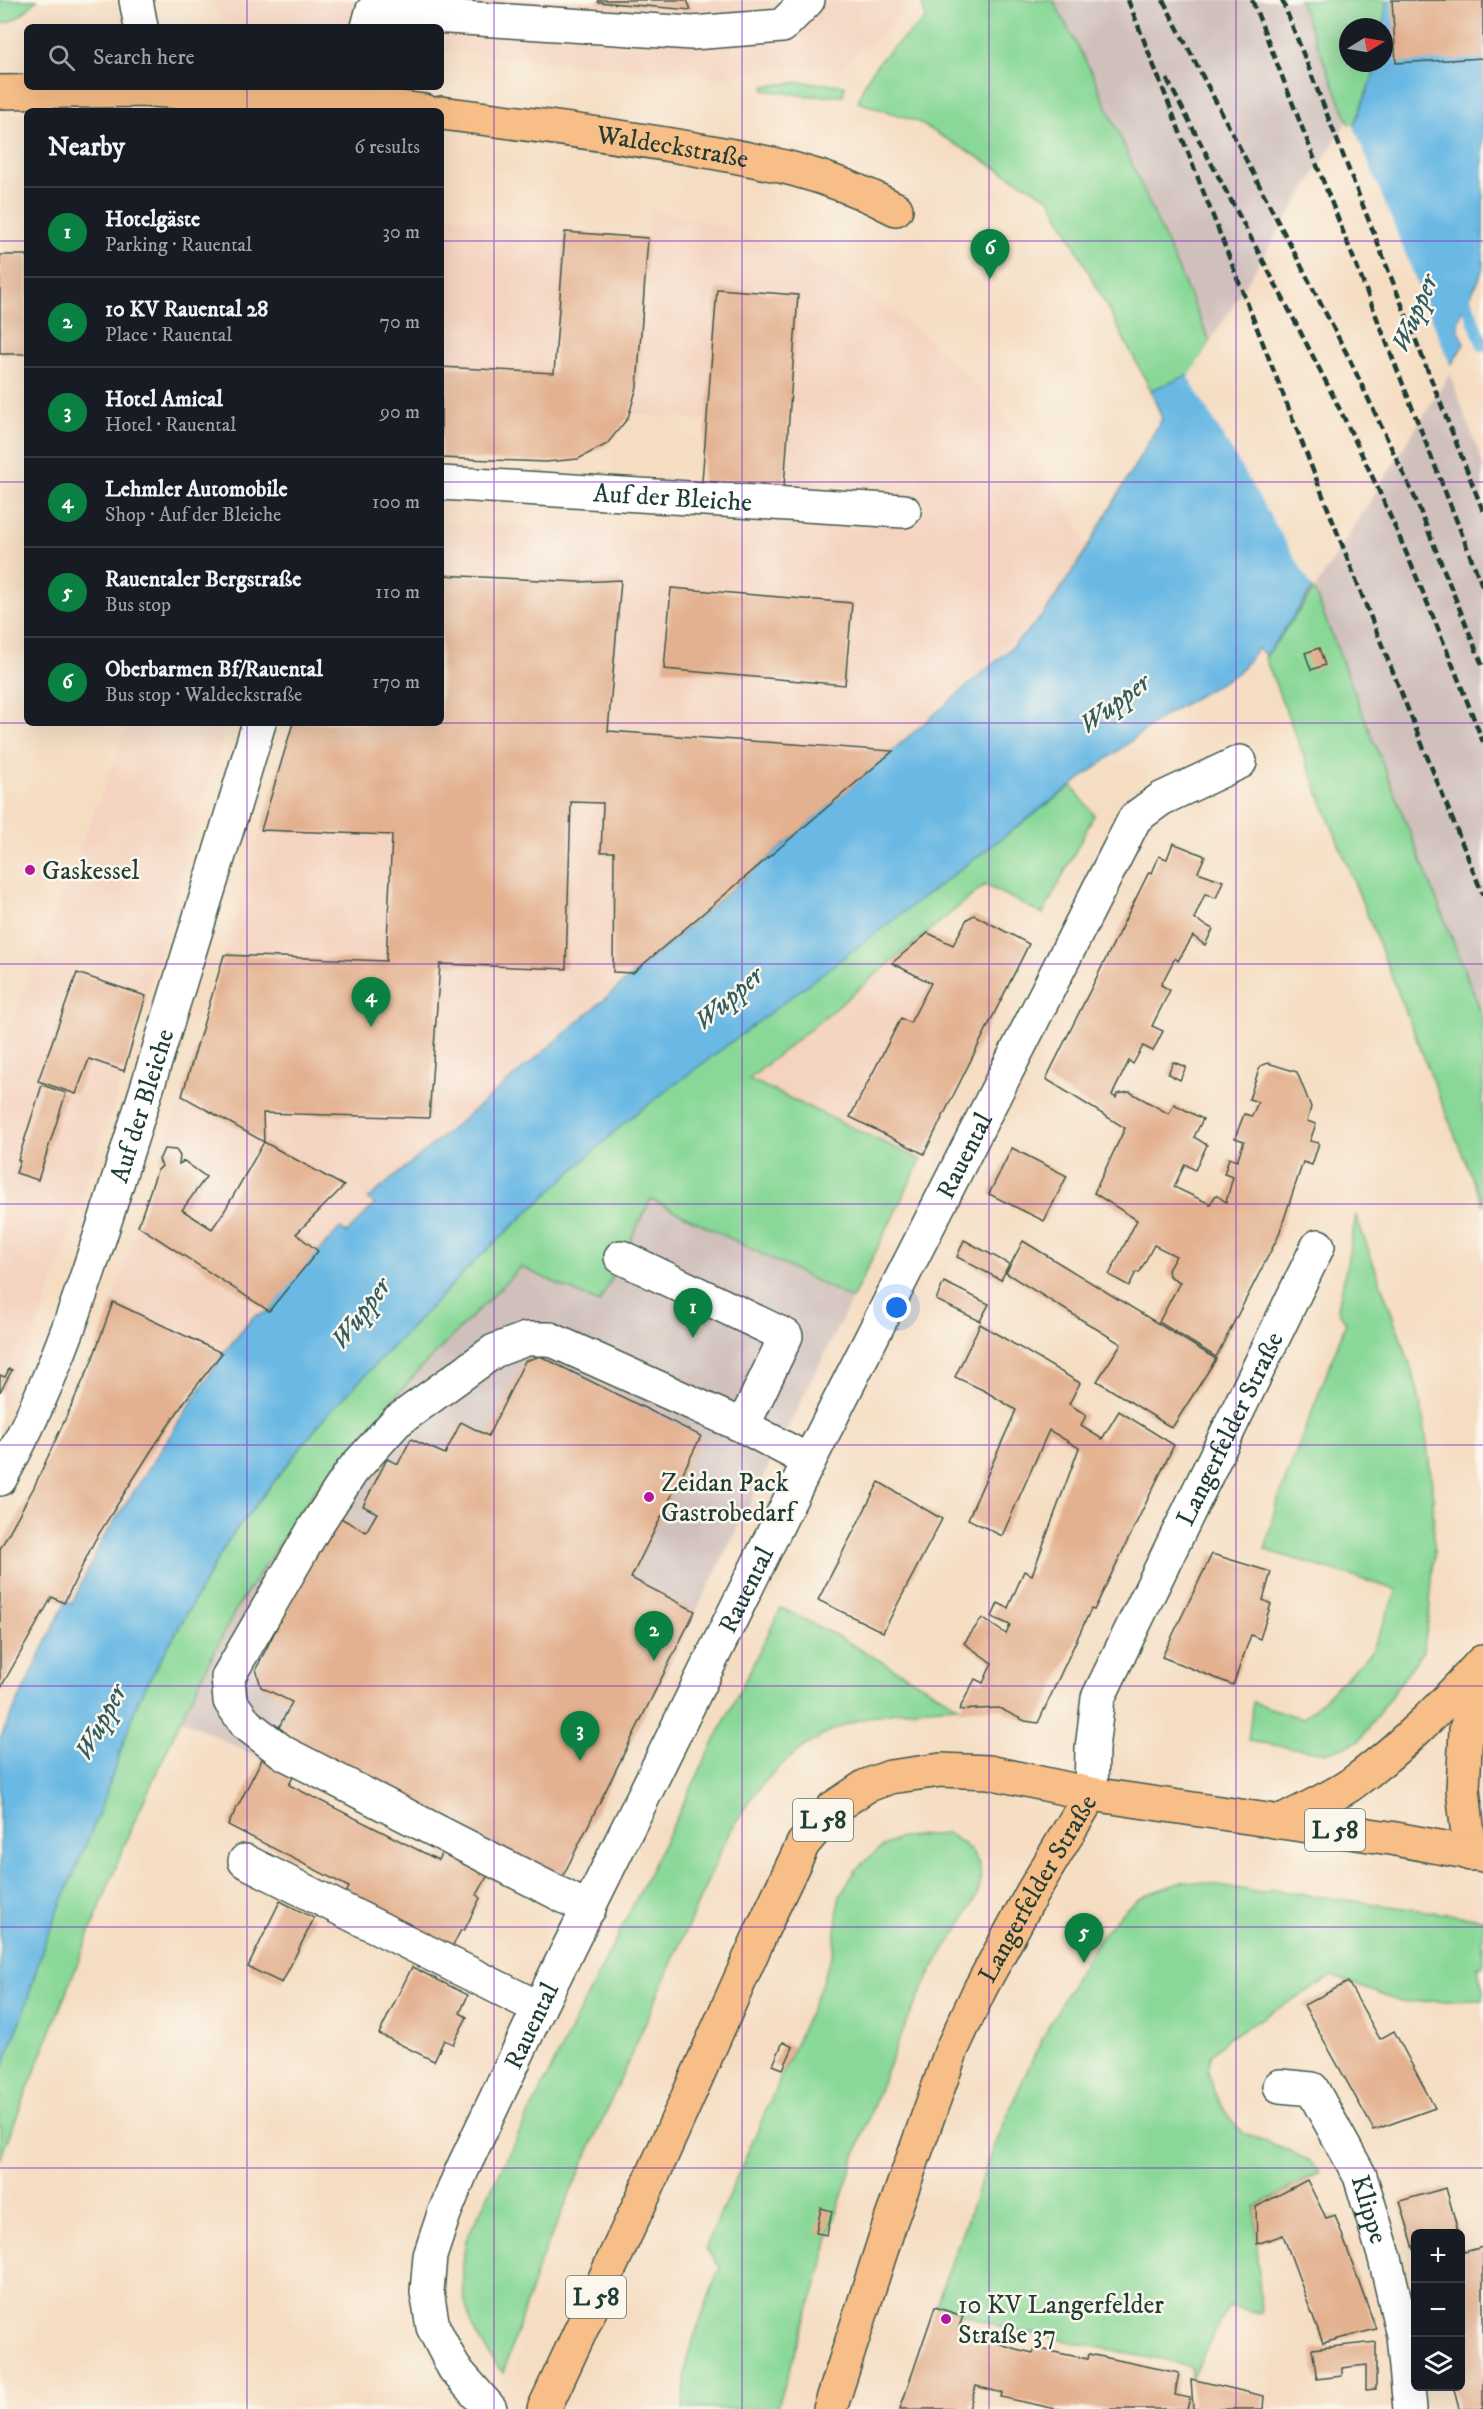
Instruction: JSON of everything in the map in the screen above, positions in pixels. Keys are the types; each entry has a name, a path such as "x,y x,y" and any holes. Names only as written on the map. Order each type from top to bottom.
{"main road":[{"path":"0,92 50,101 136,90"},
{"path":"184,90 373,102 408,108"},
{"name":"Waldeckstraße","path":"444,113 587,131 776,163 830,179 896,209"},
{"path":"1281,1822 1348,1786 1379,1762 1431,1718 1483,1659"},
{"path":"1476,1854 1463,1789 1466,1730 1483,1659"},
{"name":"L 58","path":"544,2409 803,1844 833,1808 866,1786 890,1777 941,1770 989,1772 1090,1794 1476,1854"},
{"name":"Langerfelder Straße","path":"830,2409 891,2220 952,2049 980,1989 1032,1893 1090,1794"}],"street":[{"path":"136,0 140,24"},
{"path":"369,24 372,12 692,33 782,26 808,0"},
{"name":"Auf der Bleiche","path":"444,483 904,512"},
{"name":"Auf der Bleiche","path":"0,1479 58,1357 93,1259 211,885 258,726"},
{"name":"Rauental","path":"490,2409 454,2368 434,2326 428,2292 430,2256 462,2170 539,2008 809,1461 1135,818 1161,799 1240,762"},
{"name":"Langerfelder Straße","path":"1090,1794 1098,1698 1318,1246"},
{"path":"621,1257 786,1336 743,1426"},
{"path":"589,1909 284,1753 246,1724 230,1701 228,1677 315,1527 352,1471 396,1422 494,1351 526,1339 550,1339 743,1426 809,1461"},
{"path":"245,1861 539,2008"},
{"name":"Klippe","path":"1280,2086 1312,2089 1360,2176 1385,2258 1403,2335 1410,2409"}],"shaded area":[{"path":"209,0 902,0 905,11 841,68 801,66 764,68 733,76 718,77 444,51 444,24 236,24 223,22"},
{"path":"1053,0 1299,0 1348,120 1210,342 1093,75"},
{"path":"650,209 724,227 791,253 854,286 912,326 965,373 1013,425 1055,484 1088,547 1045,613 892,750 369,1199 375,1203 346,1233 340,1228 319,1251 311,1255 268,1312 254,1317 223,1353 97,1549 71,1604 66,1601 65,1604 0,1568 24,1508 92,1361 182,1097 292,726 444,726 444,521 678,531 698,519 705,420 630,413 606,447 576,460 542,462 444,458 444,215 565,232 647,238"},
{"path":"1450,374 1483,465 1483,1017 1314,590"},
{"path":"128,726 226,726 121,1082 33,1340 0,1410 0,1052"},
{"path":"891,963 993,1015 921,1160 748,1079"},
{"path":"651,1199 852,1299 550,1903 181,1719 237,1607 318,1486 418,1371 521,1267 599,1303"}],"green space":[{"path":"0,0 37,0 16,18 0,23"},
{"path":"921,0 1053,0 1093,75 1210,342 1191,375 1151,390 1050,199 916,121 858,102 876,65 926,19"},
{"path":"1299,0 1387,0 1384,18 1339,18 1339,72 1375,72 1352,130"},
{"path":"799,82 845,85 843,96 809,96 764,90 765,86"},
{"path":"1314,590 1483,1017 1483,1206 1265,658"},
{"path":"1072,786 1094,815 1043,914 985,885 749,1079 921,1160 852,1299 651,1199 599,1303 521,1267 418,1371 318,1486 237,1607 181,1719 131,1829 0,2159 0,2075 23,2014 44,1944 99,1813 139,1698 229,1539 324,1418 472,1264 625,1122"},
{"path":"1356,1216 1417,1387 1433,1493 1434,1556 1429,1616 1423,1651 1359,1741 1326,1753 1248,1741 1253,1702 1303,1719 1371,1653 1397,1590 1265,1550 1276,1505 1346,1323 1338,1309"},
{"path":"781,1608 837,1636 959,1706 898,1711 845,1725 820,1736 775,1771 746,1805 728,1835 539,2264 503,2373 481,2342 468,2311 463,2278 466,2240"},
{"path":"948,1834 968,1848 977,1859 981,1874 978,1893 921,1992 887,2069 849,2174 777,2409 683,2409 687,2357 720,2266 705,2249 820,1988 834,1948 839,1898 855,1870 878,1850 894,1840 911,1836"},
{"path":"1185,1881 1261,1893 1273,1890 1483,1919 1483,1967 1477,1967 1483,1989 1483,2000 1400,2002 1333,1976 1228,2038 1211,2055 1208,2071 1214,2092 1231,2121 1244,2133 1286,2149 1307,2160 1320,2172 1255,2207 1261,2313 1228,2307 1191,2379 1191,2366 1008,2329 936,2305 1012,2104 1081,1967 1102,1936 1133,1903 1147,1895"}],"water":[{"name":"Wupper","path":"1387,0 1483,0 1483,268 1459,319 1458,328 1464,344 1313,588 1266,656 1258,648 1239,672 1164,716 625,1122 472,1264 324,1418 229,1539 139,1698 99,1813 44,1944 23,2014 0,2075 0,1739 66,1601 72,1604 101,1542 223,1354 254,1316 268,1312 311,1255 319,1251 340,1228 347,1233 375,1204 368,1199 556,1041 1010,649 1045,613 1083,555 1162,419 1151,390 1191,374 1352,130 1375,72 1393,72 1393,18 1384,18"}],"pier":[{"path":"1352,122 1452,369 1314,590 1188,377"}],"building":[{"path":"598,0 687,0 691,10 598,2"},
{"path":"1392,0 1483,0 1483,58 1396,63"},
{"path":"565,232 648,238 637,387 628,418 607,444 578,459 546,462 444,458 444,367 554,373"},
{"path":"0,255 24,255 24,354 0,354"},
{"path":"717,289 798,295 784,487 702,481"},
{"path":"444,575 579,582 621,580 608,731 893,751 633,973 613,972 614,852 601,852 603,803 571,802 566,969 440,964 429,1118 263,1113 264,1142 182,1096 224,955 386,961 392,835 261,830 292,726 444,726"},
{"path":"671,588 852,603 845,685 664,669"},
{"path":"1319,648 1325,665 1311,670 1305,653"},
{"path":"1173,843 1205,856 1198,872 1223,881 1216,898 1205,894 1194,919 1213,929 1205,945 1193,936 1178,961 1175,958 1161,985 1170,990 1152,1026 1163,1031 1153,1051 1143,1046 1133,1064 1129,1061 1112,1095 1116,1098 1117,1094 1130,1092 1169,1114 1174,1104 1203,1119 1194,1137 1207,1145 1195,1170 1185,1164 1174,1187 1210,1204 1216,1195 1226,1202 1233,1177 1224,1174 1229,1158 1237,1161 1244,1141 1235,1138 1244,1114 1252,1116 1258,1102 1249,1099 1260,1066 1268,1063 1297,1072 1311,1107 1307,1121 1316,1124 1310,1141 1319,1143 1312,1165 1303,1162 1278,1237 1216,1357 1159,1322 1180,1282 1169,1276 1168,1270 1176,1256 1154,1245 1129,1286 1109,1275 1137,1220 1094,1193 1125,1128 1046,1079 1149,872 1152,873 1159,856 1167,859"},
{"path":"974,915 1029,944 924,1154 850,1117 901,1018 910,1023 931,983 892,963 928,933 953,945 967,919"},
{"path":"77,973 146,996 124,1071 89,1059 76,1094 38,1081"},
{"path":"1173,1062 1186,1067 1180,1080 1168,1074"},
{"path":"42,1085 66,1093 38,1180 16,1173"},
{"path":"264,1142 344,1186 296,1234 318,1251 269,1311 138,1226 157,1171 162,1166 159,1160 164,1149 176,1150 180,1156 179,1164 184,1161 206,1177 182,1210 212,1229"},
{"path":"1012,1148 1067,1176 1044,1221 989,1194"},
{"path":"964,1240 1009,1264 1001,1280 957,1257"},
{"path":"1023,1241 1216,1359 1172,1428 1097,1381 1121,1344 1006,1273"},
{"path":"944,1282 989,1304 980,1321 936,1300"},
{"path":"113,1302 222,1353 187,1398 151,1451 95,1540 64,1603 52,1597 0,1689 0,1549 34,1487 91,1363"},
{"path":"980,1324 1080,1383 1069,1404 1086,1415 1081,1426 1102,1439 1119,1411 1174,1445 1094,1610 1091,1609 1038,1723 1025,1721 999,1708 959,1710 975,1679 983,1683 992,1663 964,1643 982,1618 1006,1634 1010,1625 992,1617 998,1603 1008,1608 1024,1571 1032,1575 1079,1448 1049,1430 1002,1536 968,1519 1016,1410 985,1391 955,1377"},
{"path":"540,1356 701,1436 631,1578 695,1611 562,1878 276,1733 292,1702 261,1687 256,1669 317,1548 337,1516 366,1532 377,1513 363,1506 387,1459 398,1464 411,1439 445,1454 461,1422 488,1436 525,1361"},
{"path":"9,1369 12,1370 0,1392 0,1375 5,1377"},
{"path":"879,1482 942,1519 883,1632 818,1600"},
{"path":"1212,1554 1271,1572 1263,1600 1271,1604 1260,1639 1251,1635 1233,1685 1162,1657"},
{"path":"262,1759 294,1775 289,1785 438,1860 443,1850 489,1873 477,1895 480,1898 464,1931 461,1930 450,1951 344,1897 349,1887 228,1825"},
{"path":"280,1901 314,1918 282,1983 248,1967"},
{"path":"412,1967 468,1995 460,2013 467,2017 453,2044 444,2040 434,2061 379,2034"},
{"path":"1348,1982 1380,2039 1394,2031 1435,2108 1374,2130 1304,2005"},
{"path":"783,2042 793,2047 783,2069 773,2065"},
{"path":"1307,2180 1326,2218 1335,2215 1376,2329 1323,2343 1283,2235 1257,2244 1256,2207"},
{"path":"1446,2188 1458,2229 1411,2229 1411,2238 1400,2201"},
{"path":"821,2208 832,2211 827,2235 816,2233"},
{"path":"1483,2247 1483,2409 1459,2409 1454,2391 1465,2391 1465,2252"},
{"path":"935,2307 963,2316 958,2330 1016,2349 1033,2353 1034,2348 1088,2359 1089,2354 1179,2373 1175,2395 1190,2398 1187,2409 1056,2409 1001,2397 1002,2393 976,2386 969,2409 900,2409"},
{"path":"1376,2342 1376,2389 1366,2390 1366,2365 1342,2368 1342,2376 1317,2379 1312,2349"},
{"path":"1191,2379 1264,2396 1263,2409 1193,2409"}],"waterway":[{"path":"1462,290 1483,345"}],"railway":[{"path":"1128,0 1369,613 1483,895"},
{"path":"1163,0 1349,358 1415,498 1483,667"},
{"path":"1252,0 1483,588"},
{"path":"1282,0 1483,511"},
{"path":"1167,79 1302,335 1379,491 1483,742"}],"place":[{"name":"Oberbarmen Bf/Rauental","path":"990,279"},
{"name":"Gaskessel","path":"30,870"},
{"name":"Lehmler Automobile","path":"371,1027"},
{"name":"Hotelgäste","path":"693,1338"},
{"name":"Zeidan Pack Gastrobedarf","path":"649,1497"},
{"name":"10 KV Rauental 28","path":"654,1661"},
{"name":"Hotel Amical","path":"580,1761"},
{"name":"Rauentaler Bergstraße","path":"1084,1963"},
{"name":"10 KV Langerfelder Straße 37","path":"946,2319"}]}
